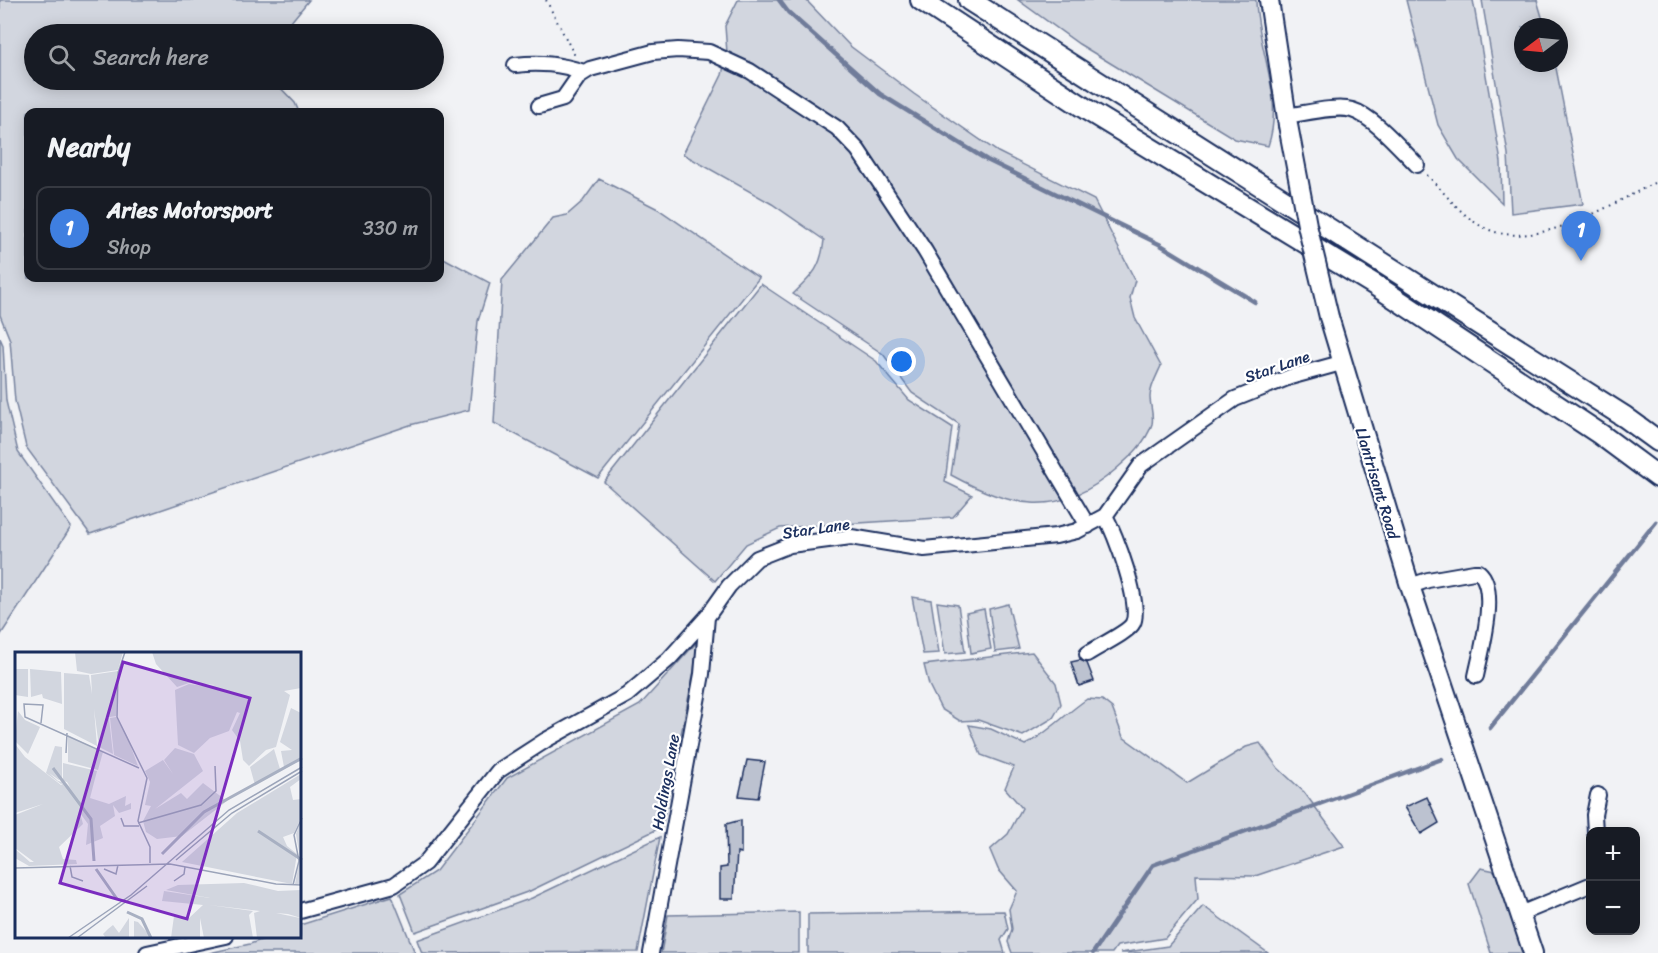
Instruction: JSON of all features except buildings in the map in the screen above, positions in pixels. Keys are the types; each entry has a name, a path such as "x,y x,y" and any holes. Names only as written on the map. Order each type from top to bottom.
{"highway":[{"path":"921,0 1089,111 1375,285 1600,434 1658,477"},
{"path":"969,0 1625,417 1658,441"}],"main road":[{"name":"Llantrisant Road","path":"1269,0 1287,121 1307,225 1341,363 1410,586 1533,953"}],"street":[{"path":"515,65 540,62 565,65 584,72 653,52 709,52 750,71 837,128 858,150 925,251 1088,526"},
{"path":"539,106 567,96 584,72"},
{"path":"1287,121 1323,111 1352,110 1375,125 1417,165"},
{"name":"Star Lane","path":"302,910 394,885 425,863 498,771 546,740 627,695 669,659 707,617 729,586 757,558 790,545 851,537 924,549 1056,536 1088,526 1106,516 1141,465 1235,399 1290,377 1341,363"},
{"path":"1087,654 1129,628 1134,618 1125,563 1116,535 1106,516"},
{"path":"1410,586 1428,580 1474,572 1479,572 1484,576 1488,596 1484,638 1476,676"},
{"name":"Holdings Lane","path":"651,953 702,674 707,617"},
{"path":"1595,827 1594,815 1598,795"},
{"path":"1520,914 1586,887"},
{"path":"147,953 217,938"}],"path":[{"path":"546,0 584,72"},
{"path":"1417,165 1464,212 1485,228 1506,234 1533,234 1568,226 1658,181"}],"shaded area":[{"path":"0,0 309,0 289,24 24,24 24,90 283,90 297,108 24,108 24,282 444,282 444,258 490,283 478,321 469,410 410,425 90,534 26,447 15,401 10,340 0,315"},
{"path":"738,0 806,0 850,46 914,94 998,152 1094,200 1135,280 1130,298 1135,318 1161,366 1150,393 1152,424 1149,431 1137,449 1115,470 1094,486 1074,496 1054,502 1034,503 994,495 951,475 959,424 912,393 883,354 793,294 815,270 821,258 824,240 772,204 683,154 722,75 727,53 725,26"},
{"path":"1018,0 1256,0 1272,91 1272,128 1268,146 1235,139 1079,44"},
{"path":"1406,0 1473,0 1501,162 1502,203 1458,159 1438,125"},
{"path":"1482,0 1537,0 1542,18 1514,18 1514,72 1557,72 1583,204 1511,213 1508,154"},
{"path":"599,179 658,209 759,278 598,478 494,423 502,280 553,218 567,215 583,201"},
{"path":"761,284 876,361 909,400 952,427 945,482 972,495 953,517 780,528 746,544 715,581 604,482"},
{"path":"0,338 3,345 6,401 18,452 71,527 0,636"},
{"path":"912,597 931,600 939,653 923,654"},
{"path":"937,602 958,605 965,652 945,654"},
{"path":"1008,604 1019,649 995,652 989,609"},
{"path":"984,609 991,649 971,653 966,613"},
{"path":"697,642 694,671 662,827 530,891 415,932 400,894 436,871 507,778 640,705"},
{"path":"1032,652 1056,683 1061,704 1053,718 1023,736 978,720 960,721 941,709 929,685 924,665"},
{"path":"1087,699 1102,700 1112,708 1123,737 1187,783 1246,747 1260,743 1278,768 1304,792 1344,846 1255,876 1196,875 1198,899 1165,938 1117,946 1112,953 1012,953 1008,942 1012,929 1009,909 1017,891 998,869 990,850 1008,834 1022,808 1005,788 1014,767 981,755 969,725 991,729 1025,745"},
{"path":"660,837 638,952 422,953 417,940 532,898"},
{"path":"1481,868 1495,871 1524,953 1491,953 1469,884"},
{"path":"392,896 415,953 209,953 266,938 302,938 302,924"},
{"path":"1203,906 1268,953 1120,953 1168,946"},
{"path":"1004,911 1008,929 1001,940 1005,953 808,953 808,914"},
{"path":"799,912 799,953 661,953 668,915"}],"waterway":[{"path":"779,0 788,12 880,94 987,160 1159,244 1255,302"},
{"path":"1490,728 1656,522"},
{"path":"1093,953 1153,865 1442,759"}],"place":[{"name":"Aries Motorsport","path":"1581,261"}]}
